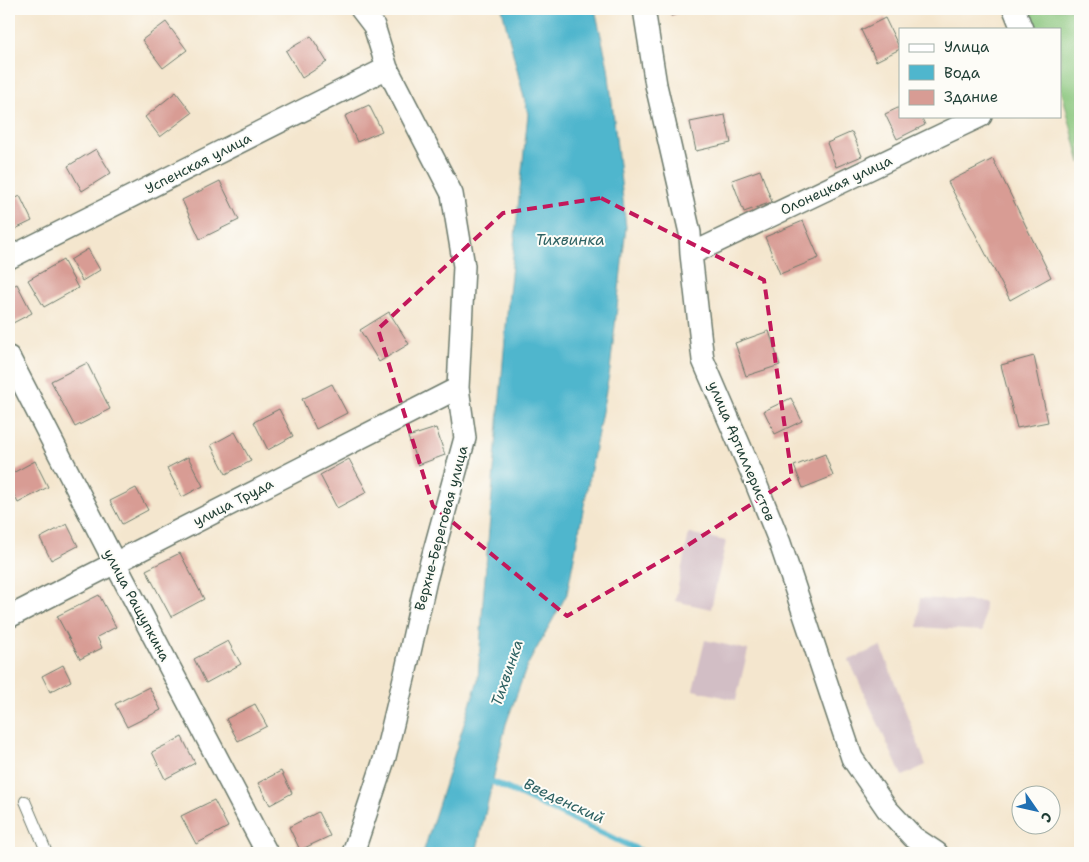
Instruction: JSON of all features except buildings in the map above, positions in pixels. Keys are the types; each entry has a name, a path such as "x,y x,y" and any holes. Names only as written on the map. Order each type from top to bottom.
{"street":[{"name":"Верхне-Береговая улица","path":"353,853 384,758 426,580 465,438 458,388 464,266 452,194 386,68 374,18 361,9"},
{"name":"улица Артиллеристов","path":"644,9 656,85 690,233 703,360 780,543 852,758 887,809 914,837 937,853"},
{"path":"1014,9 1022,28"},
{"name":"Успенская улица","path":"9,258 386,68"},
{"name":"Олонецкая улица","path":"691,254 977,118"},
{"name":"улица Ращупкина","path":"9,357 267,853"},
{"name":"улица Труда","path":"9,617 458,388"}],"lane":[{"path":"25,801 47,853"}],"highlighted area":[{"path":"601,198 764,280 792,478 685,547 567,616 433,506 378,329 503,213"}],"shaded area":[{"path":"689,533 726,541 711,609 675,601"},
{"path":"920,598 985,602 983,631 918,627"},
{"path":"705,640 748,650 736,700 693,690"},
{"path":"881,646 926,765 902,776 849,660"}],"green space":[{"path":"1026,9 1080,9 1080,163 1062,92 1062,28 1035,28"}],"water":[{"name":"Тихвинка","path":"502,9 595,9 608,67 626,227 610,370 567,594 527,666 506,724 476,853 423,853 478,680 508,303 528,114"}],"waterway":[{"name":"Введенский","path":"485,782 493,782 645,853"}]}
